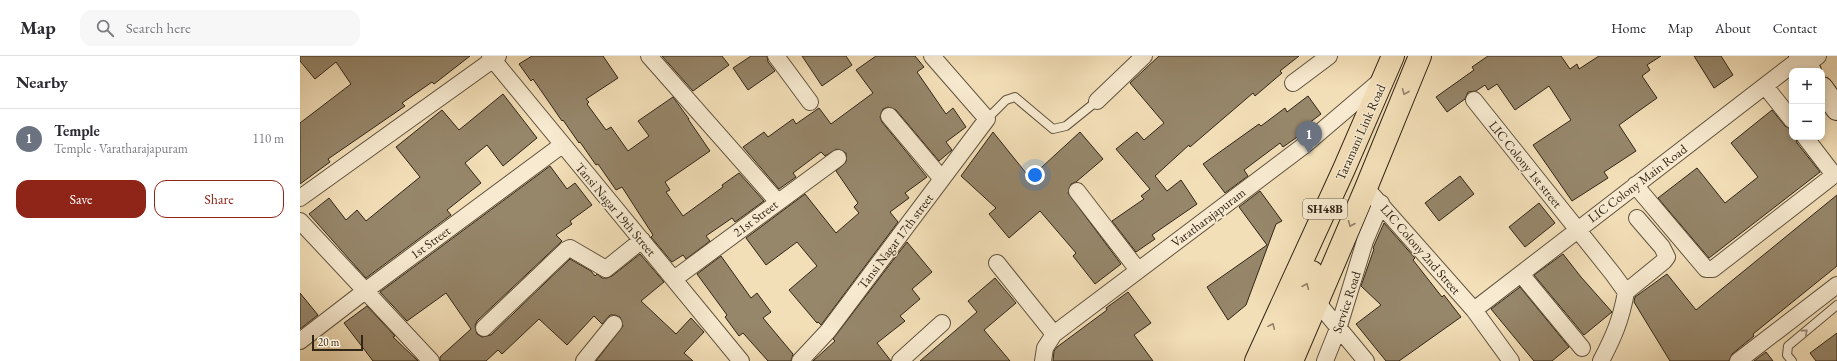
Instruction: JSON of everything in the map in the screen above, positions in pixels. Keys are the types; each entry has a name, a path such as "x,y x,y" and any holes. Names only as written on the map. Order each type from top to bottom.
{"main road":[{"name":"Taramani Link Road","path":"1256,361 1393,56"},
{"path":"1275,361 1404,56"},
{"name":"Taramani Link Road","path":"1292,361 1317,302 1374,196 1420,56"},
{"path":"1825,92 1837,109"}],"street":[{"path":"649,56 777,201"},
{"path":"776,56 810,102"},
{"path":"932,56 987,118"},
{"path":"1097,100 1144,56"},
{"path":"1293,83 1328,56"},
{"path":"300,198 494,57"},
{"name":"Tansi Nagar 19th Street","path":"494,57 562,145 741,361"},
{"name":"LIC Colony Main Road","path":"1474,310 1577,229 1765,86 1807,61"},
{"name":"Varatharajapuram","path":"1042,361 1044,348 1054,334 1306,144 1383,78"},
{"path":"1765,86 1789,116"},
{"name":"LIC Colony 1st street","path":"1474,100 1626,292"},
{"path":"889,116 942,179"},
{"name":"Tansi Nagar 17th street","path":"800,361 828,331 987,118"},
{"path":"1635,185 1706,269 1713,269 1834,175 1807,140"},
{"name":"1st Street","path":"300,341 365,290 562,145"},
{"name":"21st Street","path":"674,279 777,201 838,158"},
{"path":"1077,191 1138,270"},
{"name":"Service Road","path":"1325,361 1339,326 1365,241 1374,196"},
{"name":"LIC Colony 2nd Street","path":"1374,196 1474,310 1511,361"},
{"path":"1601,361 1614,337 1622,316 1626,292 1667,257 1662,247 1637,218"},
{"path":"300,221 431,361"},
{"path":"484,328 566,250 570,248 606,270 642,240"},
{"path":"997,263 1054,334"},
{"path":"1520,274 1582,348"},
{"path":"1738,361 1837,284"},
{"path":"1317,302 1339,326 1366,361"},
{"path":"900,361 942,323"},
{"path":"584,361 614,324"}],"lane":[{"path":"987,118 1006,100 1015,97 1053,129 1066,126 1097,100"},
{"path":"1792,361 1787,355 1788,346 1837,305"}],"building":[{"path":"300,56 470,56 434,84 432,82 402,103 405,106 328,159 330,162 300,184 300,123 351,84 336,62 315,79 300,61"},
{"path":"532,56 603,56 618,78 586,99 589,102 587,104 606,130 611,127 628,151 649,136 638,121 673,97 710,151 665,182 670,190 666,192 683,216 723,187 722,185 739,173 764,201 735,222 732,218 706,236 710,241 686,259 683,255 672,262 651,237 653,235 622,187 616,190 598,164 596,165 563,120 562,121 533,79 531,81 519,64"},
{"path":"662,56 722,56 729,65 693,91"},
{"path":"751,56 767,56 768,62 775,71 748,90 733,68"},
{"path":"802,56 846,56 852,65 822,86"},
{"path":"876,56 915,56 924,67 917,72 946,114 953,108 966,127 946,142 952,150 939,161 896,110 888,107 883,109 880,117 882,122 927,177 905,193 909,198 890,212 898,222 821,325 818,322 817,323 789,290 817,266 797,242 766,265 746,238 805,194 836,233 859,213 854,207 858,203 836,171 846,162 846,153 837,149 825,156 821,152 793,173 796,177 779,189 743,147 764,132 768,137 793,119 796,124 819,108 831,124 873,93 856,70"},
{"path":"1159,56 1299,56 1280,71 1282,73 1255,96 1253,93 1190,147 1189,145 1155,176 1167,191 1181,180 1197,204 1152,235 1155,239 1136,252 1112,221 1144,199 1141,196 1150,189 1116,149 1137,132 1144,140 1164,123 1130,83"},
{"path":"1488,56 1561,56 1570,69 1577,64 1579,69 1599,56 1661,56 1647,65 1650,70 1642,76 1657,98 1619,125 1636,151 1604,172 1608,178 1572,201 1533,145 1571,120 1549,86 1515,110 1497,84 1488,90 1485,85 1476,91 1468,92 1465,99 1447,112 1436,97 1474,70 1472,67"},
{"path":"1694,56 1721,56 1733,75 1714,88"},
{"path":"503,94 537,138 503,166 487,145 465,163 481,183 447,210 451,215 366,278 309,214 329,198 346,220 357,210 366,221 420,177 396,147 442,110 459,130"},
{"path":"1308,96 1321,114 1300,130 1303,133 1283,147 1280,143 1244,170 1248,176 1225,193 1203,164 1259,124 1261,126 1285,108 1287,112"},
{"path":"1772,110 1785,126 1789,128 1789,140 1796,140 1797,143 1820,172 1709,258 1658,198 1697,168 1725,203 1758,177 1731,143"},
{"path":"993,132 1030,178 1080,132 1103,159 1076,182 1071,184 1068,193 1121,264 1095,284 1073,256 1076,253 1040,211 1009,238 989,214 996,208 961,176"},
{"path":"550,166 567,189 575,183 592,205 570,221 572,224 556,235 562,241 477,321 475,326 477,334 482,337 491,335 570,259 591,271 595,276 597,274 602,278 607,278 612,276 640,254 664,282 641,301 676,334 691,318 704,332 684,353 693,361 596,361 623,326 620,317 610,315 602,324 594,316 567,345 539,319 502,354 498,350 486,361 440,361 440,357 471,329 446,293 407,321 380,292"},
{"path":"1460,176 1474,194 1439,221 1425,203"},
{"path":"1260,191 1282,221 1276,224 1246,305 1228,320 1207,287 1267,245 1239,207"},
{"path":"1837,195 1837,266 1753,334 1754,336 1732,354 1729,361 1670,361 1634,302 1635,297 1667,274 1696,310"},
{"path":"1539,203 1555,223 1525,247 1509,227"},
{"path":"1384,223 1415,258 1413,260 1442,297 1444,295 1461,317 1399,361 1386,361 1356,324 1381,305 1361,286 1374,249 1373,248"},
{"path":"907,242 932,272 912,289 920,299 900,316 905,321 877,343 891,361 813,361 835,341 833,339"},
{"path":"1563,254 1612,312 1584,335 1534,275"},
{"path":"721,256 751,298 757,293 771,312 763,318 793,354 791,361 768,361 743,333 739,336 725,317 727,315 697,274"},
{"path":"995,278 1016,303 984,330 1010,361 920,361 977,312 968,301"},
{"path":"1520,287 1569,347 1552,361 1534,361 1491,309"},
{"path":"1128,292 1151,323 1134,335 1153,361 1053,361 1054,351 1057,347 1107,310 1106,308"},
{"path":"300,293 318,315 300,329"},
{"path":"367,306 395,336 393,337 418,361 373,361 344,323"},
{"path":"1837,333 1837,361 1816,361 1810,353"},
{"path":"1766,352 1773,361 1754,361"}],"place":[{"name":"Temple","path":"1309,154"}]}
